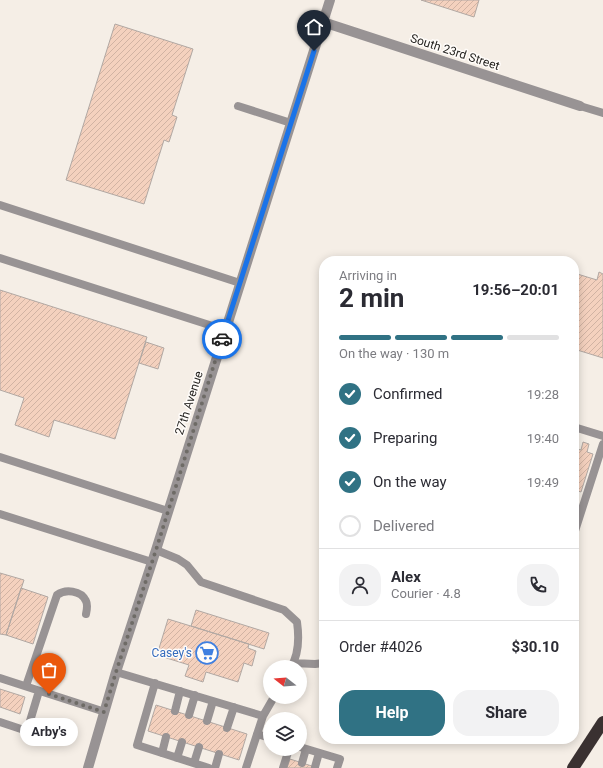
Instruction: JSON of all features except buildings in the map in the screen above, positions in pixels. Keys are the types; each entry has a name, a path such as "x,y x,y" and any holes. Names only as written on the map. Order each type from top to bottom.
{"highway":[{"path":"573,768 603,722"}],"street":[{"name":"27th Avenue","path":"88,768 116,672 330,0"},
{"name":"South 23rd Street","path":"323,22 580,106"}],"lane":[{"path":"238,106 291,123"},
{"path":"580,106 603,113"},
{"path":"0,205 240,283"},
{"path":"0,258 225,330"},
{"path":"579,429 603,436"},
{"path":"579,507 603,444"},
{"path":"0,457 168,511"},
{"path":"0,514 152,562"},
{"path":"156,550 178,559 187,565 201,582 284,610 297,622 299,637 293,660"},
{"path":"26,686 57,595 61,592 68,591 81,595 86,600 86,614"},
{"path":"307,664 319,664"},
{"path":"116,672 263,716 246,768"},
{"path":"0,678 104,712"},
{"path":"155,683 136,745 209,768"},
{"path":"0,722 27,731 39,691"},
{"path":"175,711 180,691"},
{"path":"189,716 195,695"},
{"path":"207,721 213,701"},
{"path":"227,728 234,707"},
{"path":"257,734 263,736"},
{"path":"162,753 166,737"},
{"path":"177,758 182,742"},
{"path":"194,763 199,747"},
{"path":"307,749 340,759 337,768"},
{"path":"315,767 319,753"},
{"path":"215,768 219,754"},
{"path":"283,768 287,756"},
{"path":"302,756 302,763"}],"way so far":[{"path":"49,694 104,712 222,339"}],"place":[{"name":"Casey's","path":"207,653"},
{"name":"Arby's","path":"49,694"}],"route":[{"path":"222,339 314,51"}]}
